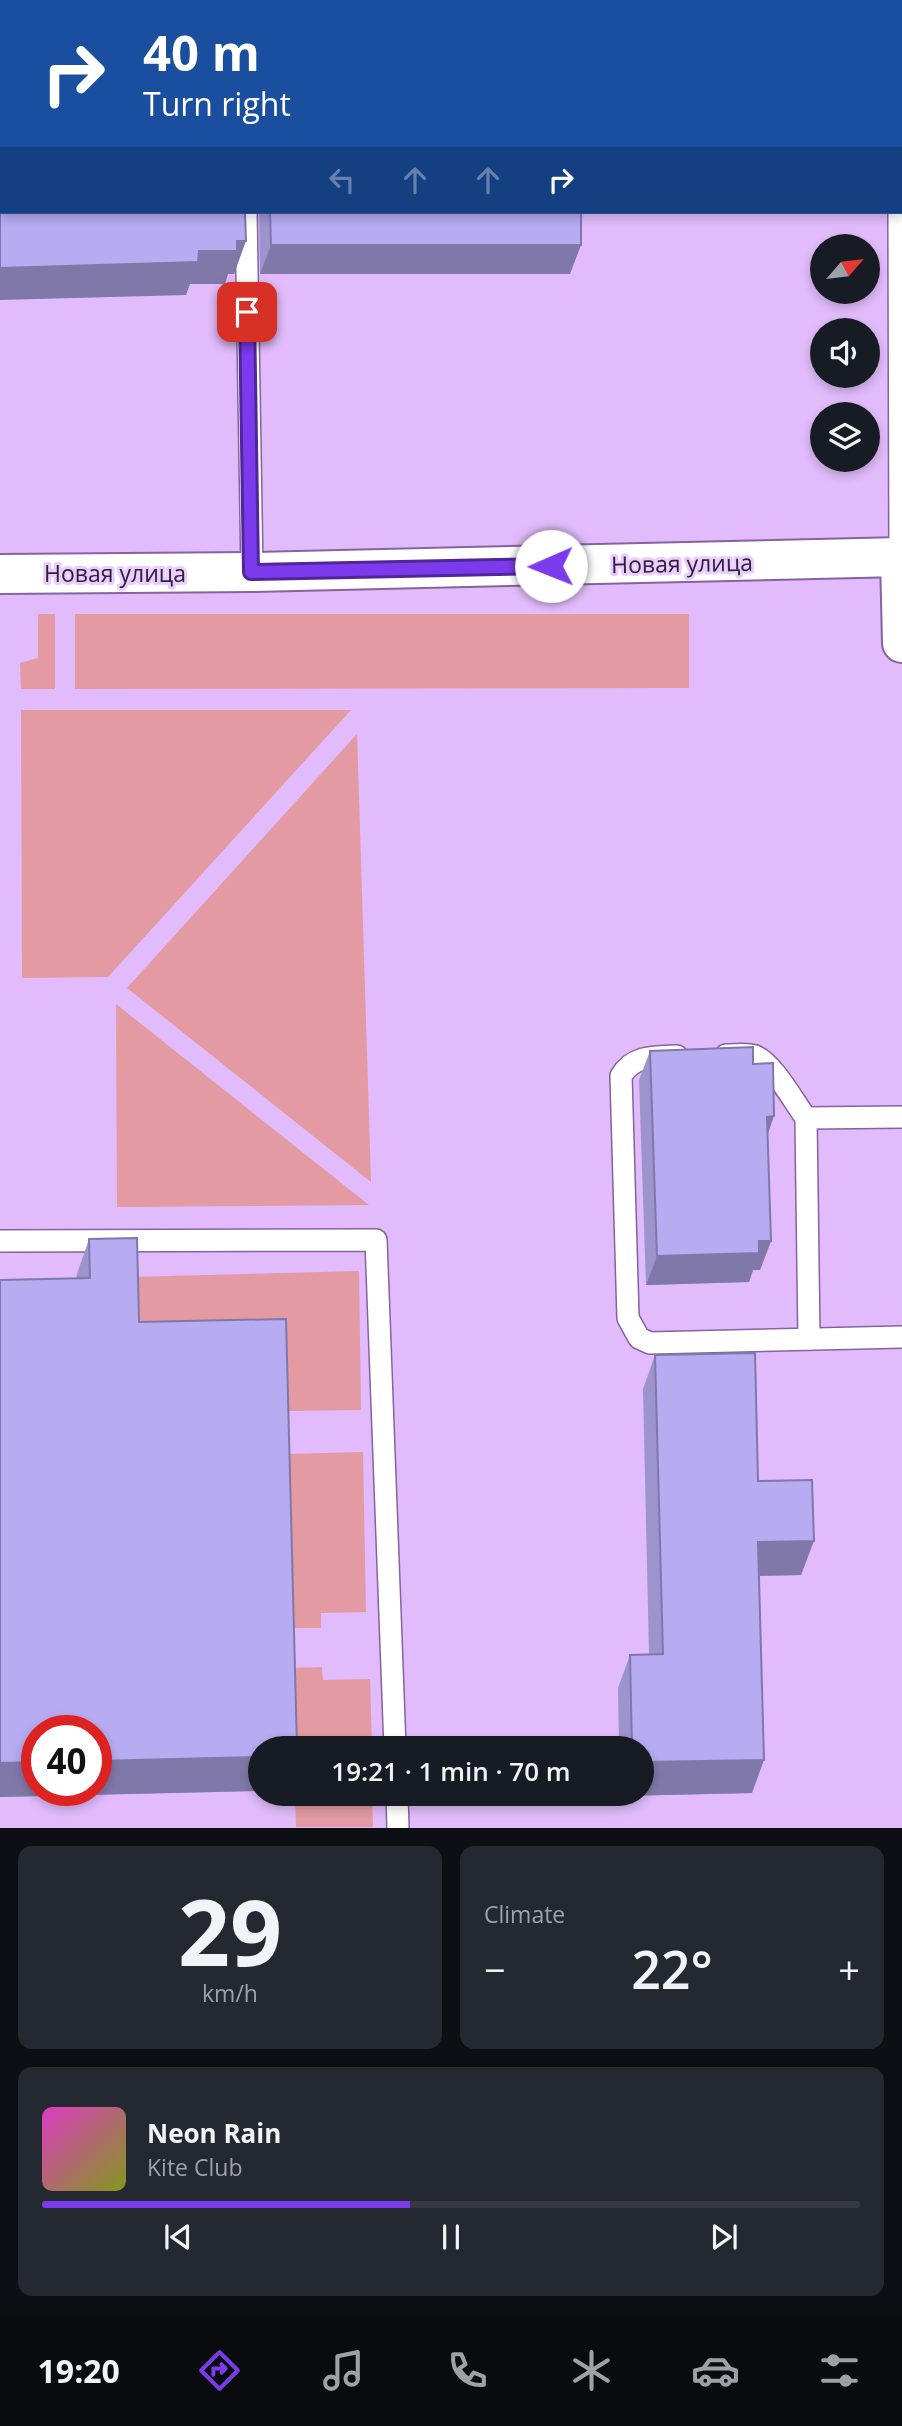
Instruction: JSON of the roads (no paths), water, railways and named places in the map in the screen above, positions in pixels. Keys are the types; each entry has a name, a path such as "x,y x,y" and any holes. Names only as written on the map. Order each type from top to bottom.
{"street":[{"name":"Новая улица","path":"0,574 251,572 901,557"},
{"path":"901,557 902,643"}],"lane":[{"path":"246,214 251,572"},
{"path":"899,214 901,557"},
{"path":"809,1339 806,1118 768,1066 758,1057 746,1054 648,1057 635,1061 626,1067 621,1076 628,1318 631,1328 639,1338 650,1343 902,1337"},
{"path":"806,1118 902,1117"},
{"path":"0,1241 376,1240 395,1736"},
{"path":"397,1806 398,1828"}]}
